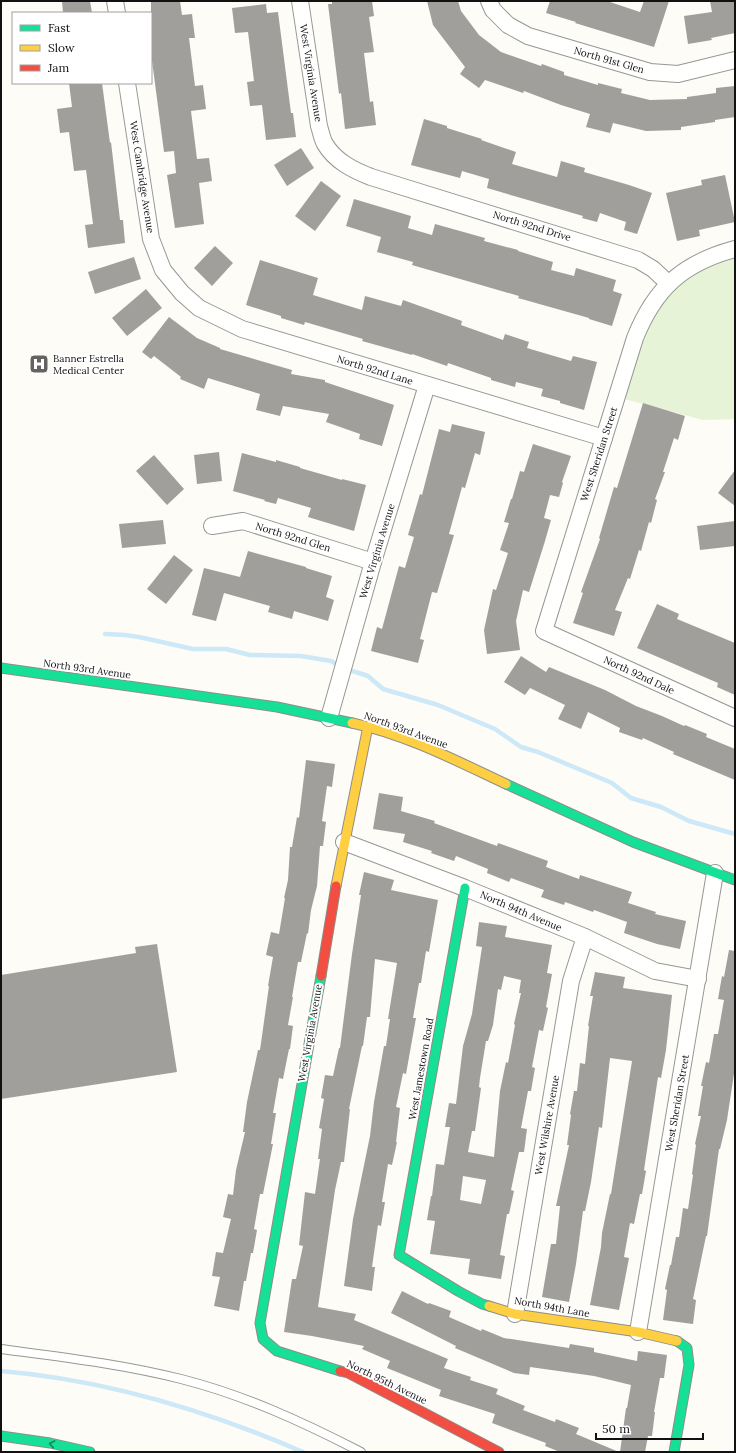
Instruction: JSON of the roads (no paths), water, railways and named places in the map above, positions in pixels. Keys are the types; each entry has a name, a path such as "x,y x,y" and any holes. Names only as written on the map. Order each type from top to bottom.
{"main road":[{"name":"North 93rd Avenue","path":"1,668 277,707 368,726 428,748 633,842 735,880"},
{"name":"West Virginia Avenue","path":"263,1339 260,1323 344,842 368,726"},
{"name":"West Jamestown Road","path":"400,1255 465,888"},
{"name":"North 94th Lane","path":"400,1255 482,1304 515,1314 638,1332 680,1342 686,1348 689,1365 674,1452"},
{"name":"North 95th Avenue","path":"263,1339 277,1351 348,1373 499,1452"},
{"path":"1,1436 50,1443 90,1452"}],"street":[{"path":"115,1 117,12"},
{"name":"West Virginia Avenue","path":"300,1 315,104 319,126 325,144"},
{"name":"North 91st Glen","path":"491,6 508,25 528,36 650,72 678,74 735,60"},
{"name":"West Cambridge Avenue","path":"127,84 151,239 164,270"},
{"name":"North 92nd Drive","path":"325,144 340,161 356,172 638,260 653,269 668,283"},
{"path":"668,283 683,271 701,261 735,248"},
{"name":"North 92nd Lane","path":"164,270 182,293 199,308 242,329 427,386 604,438"},
{"name":"West Sheridan Street","path":"544,631 635,338 641,323 653,303 668,283"},
{"name":"West Virginia Avenue","path":"329,718 373,562 427,386"},
{"name":"North 92nd Glen","path":"212,526 242,521 373,562"},
{"name":"North 92nd Dale","path":"544,631 735,718"},
{"name":"North 94th Avenue","path":"344,842 465,888 585,937 655,971 698,979"},
{"name":"West Sheridan Street","path":"638,1332 715,873"},
{"name":"West Wilshire Avenue","path":"515,1314 571,981 585,937"}],"lane":[{"path":"1,1349 133,1368 225,1391 278,1412 360,1452"}],"waterway":[{"path":"105,634 139,637 193,649 226,649 250,655 301,656 331,661 343,668 368,676 383,689 438,705 495,729 521,747 538,752 612,783 631,798 661,807 689,821 735,834"},
{"path":"1,1371 40,1375 79,1382 155,1399 230,1423 303,1452"}],"place":[{"name":"Banner Estrella Medical Center","path":"39,364"}]}
